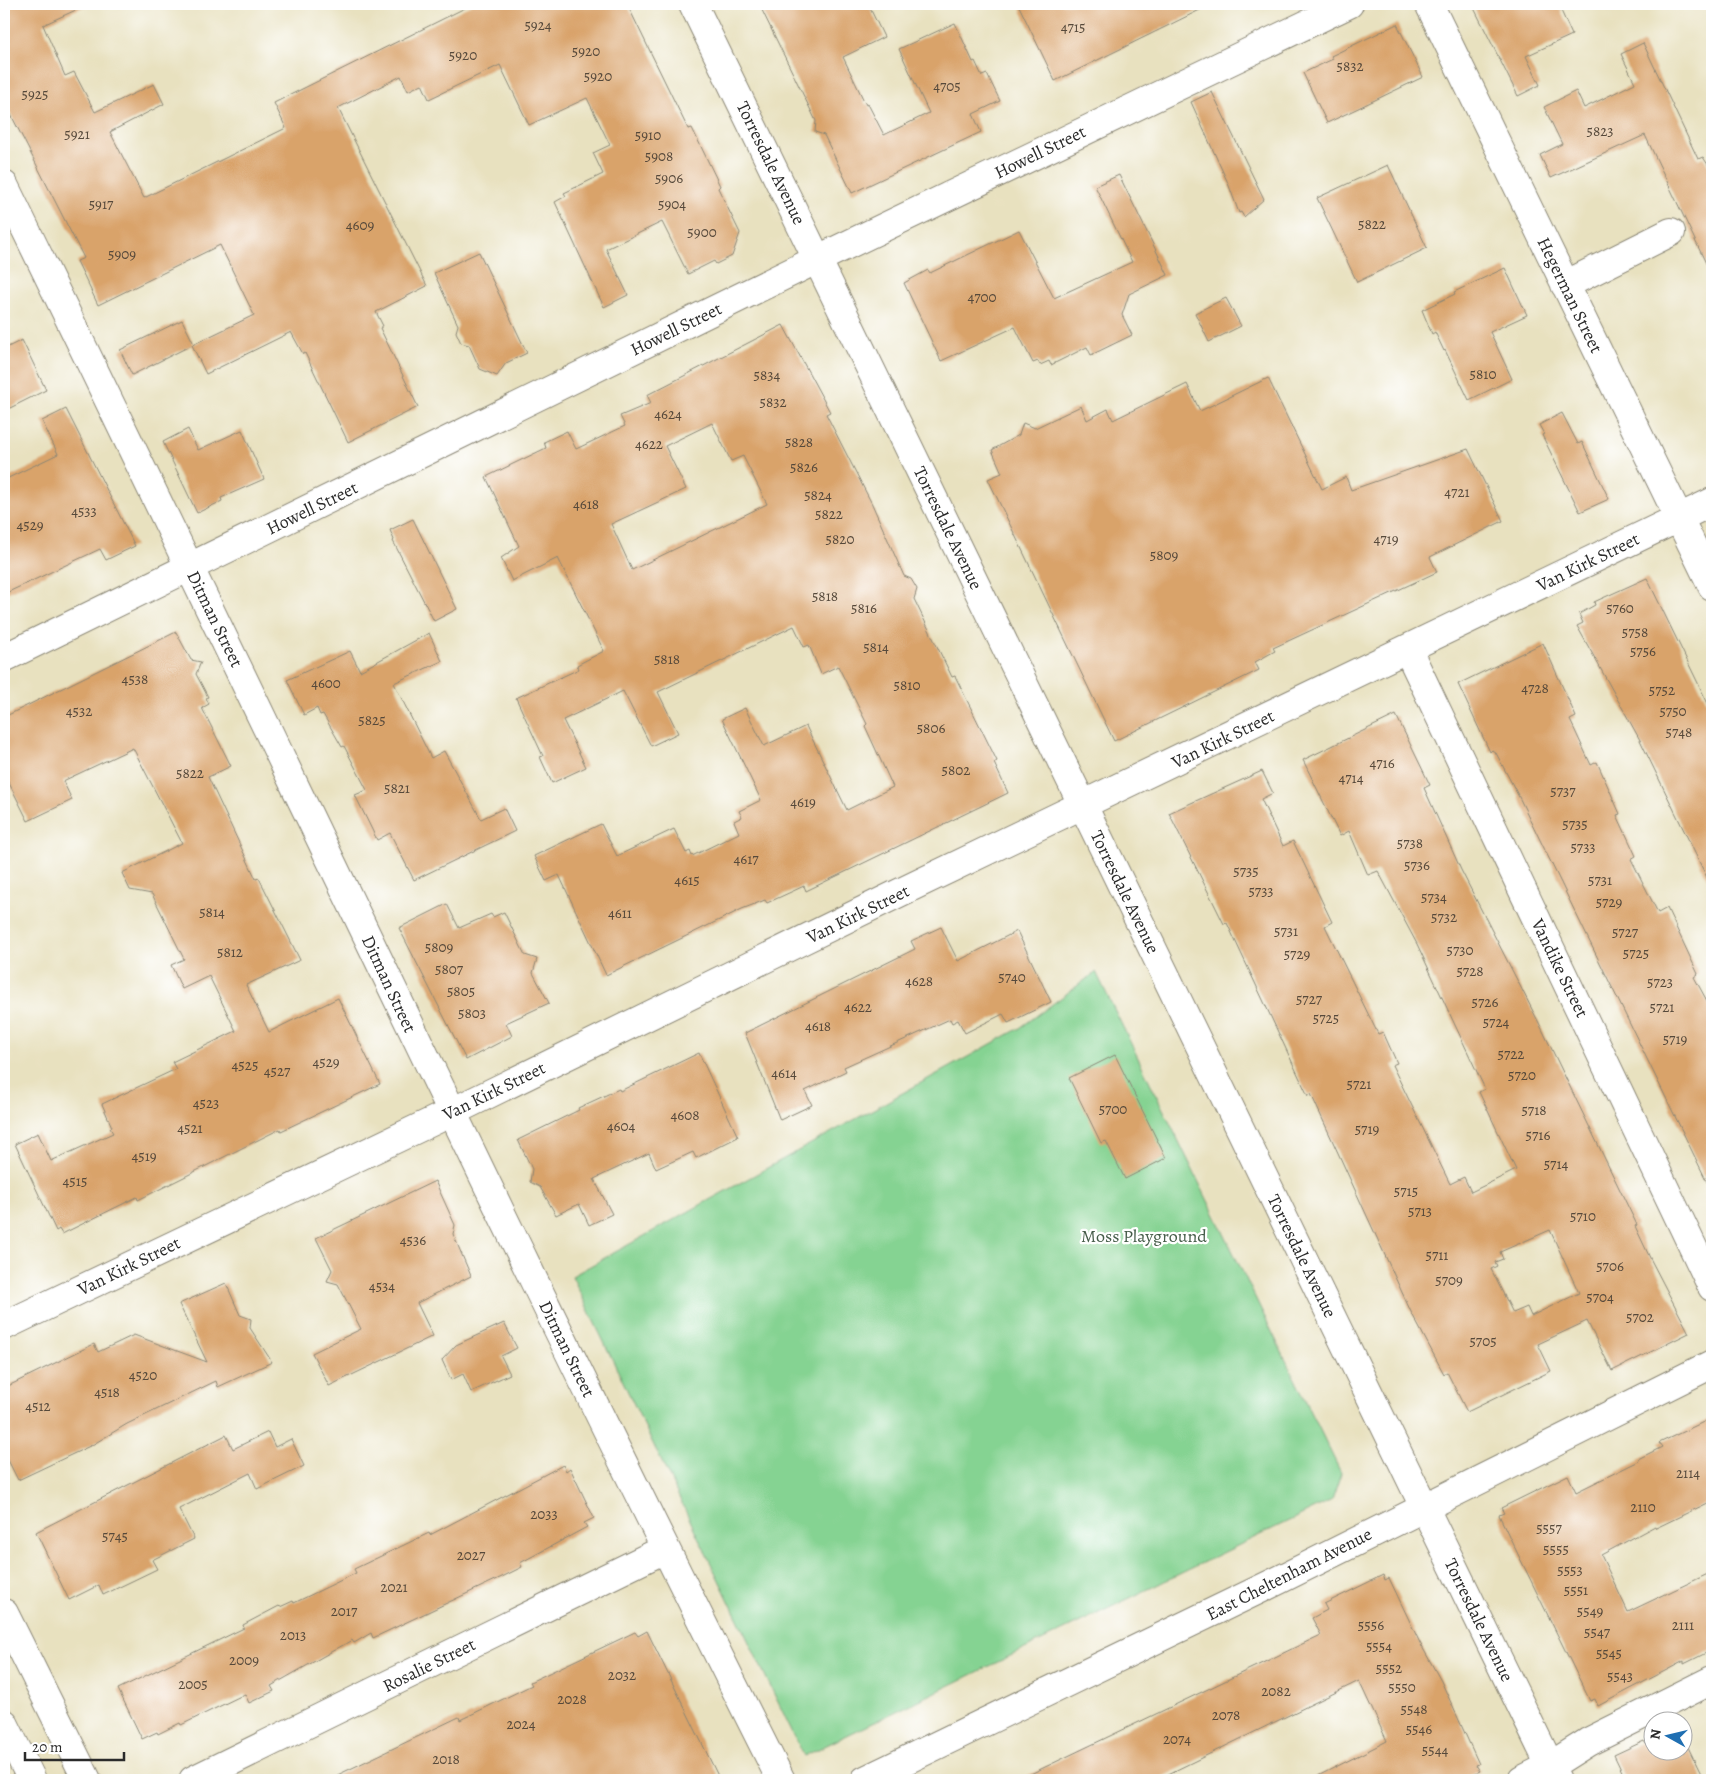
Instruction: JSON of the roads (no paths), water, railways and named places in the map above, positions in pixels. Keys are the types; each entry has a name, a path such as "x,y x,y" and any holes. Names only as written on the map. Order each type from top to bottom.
{"street":[{"name":"Torresdale Avenue","path":"693,4 1554,1773"},
{"name":"Howell Street","path":"4,658 818,259 1349,4"},
{"name":"Hegerman Street","path":"1429,4 1712,586"},
{"name":"Ditman Street","path":"4,185 191,568 450,1113 665,1549 782,1780"},
{"path":"1565,284 1671,232"},
{"name":"Van Kirk Street","path":"4,1326 450,1113 1712,502"},
{"name":"Vandike Street","path":"1408,650 1712,1287"},
{"name":"East Cheltenham Avenue","path":"865,1780 1279,1580 1712,1364"},
{"name":"Rosalie Street","path":"193,1780 665,1549"},
{"path":"4,1613 86,1780"},
{"path":"1522,1780 1554,1773 1588,1742 1712,1680"},
{"path":"4,1723 32,1780"}],"park label":[{"name":"Moss Playground","path":"1144,1236"}]}
